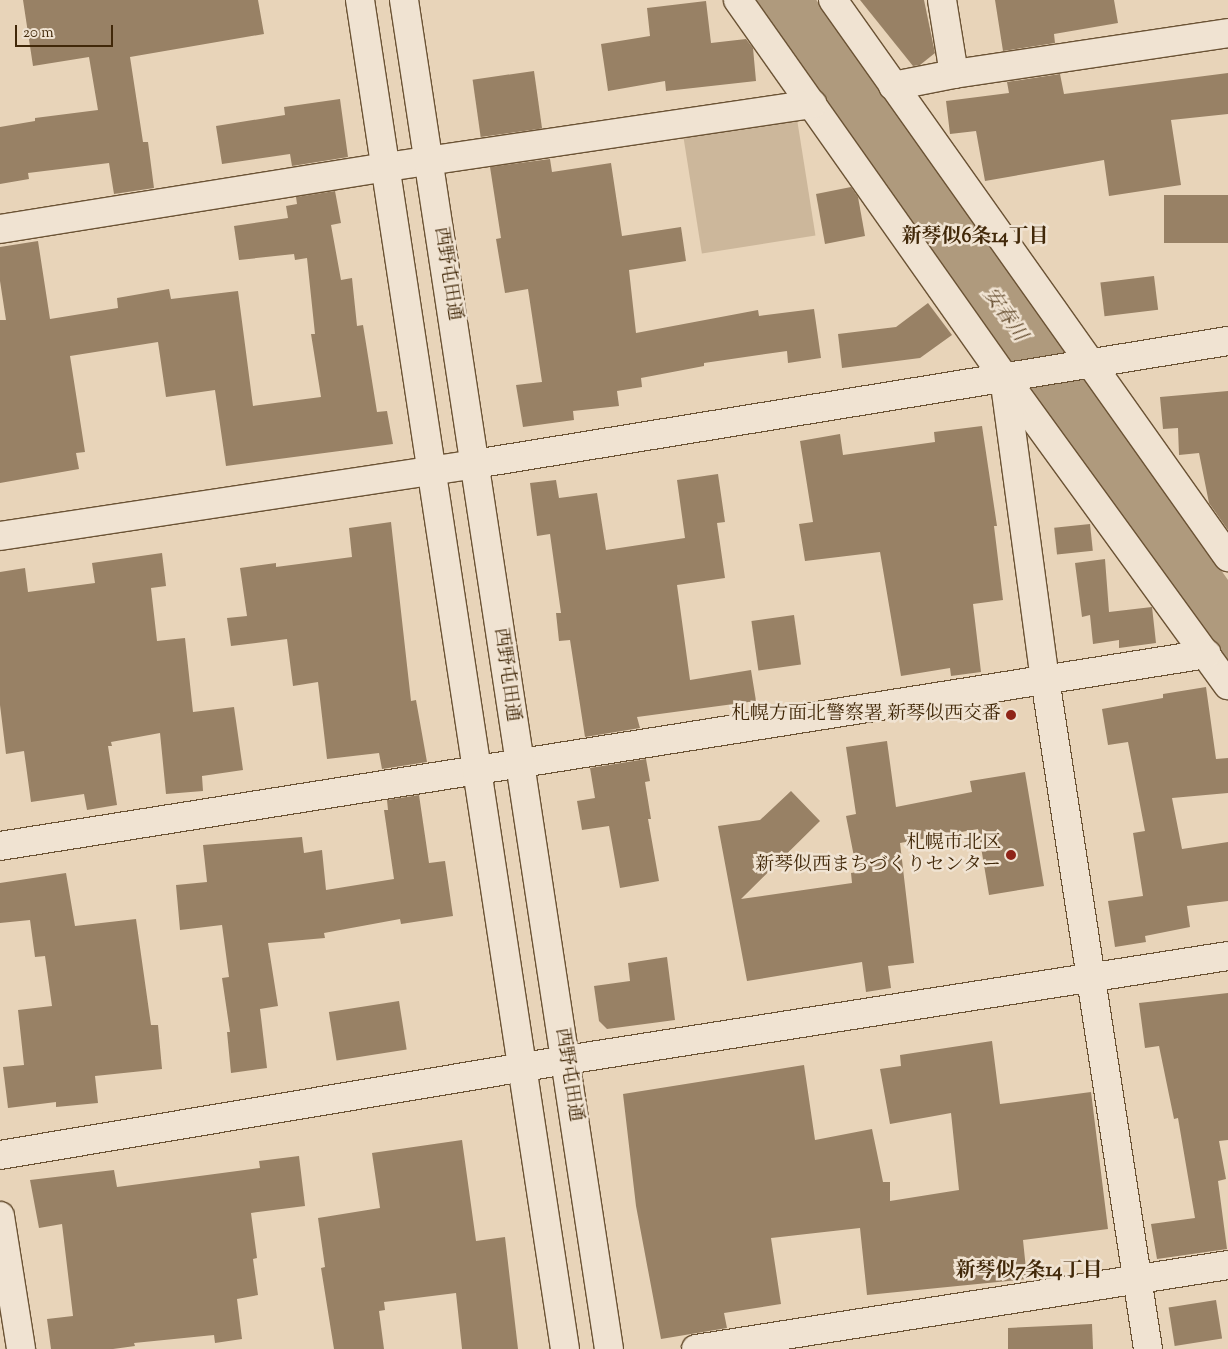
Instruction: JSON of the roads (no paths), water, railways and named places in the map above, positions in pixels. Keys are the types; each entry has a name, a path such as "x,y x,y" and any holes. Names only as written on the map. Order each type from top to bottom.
{"street":[{"path":"360,0 565,1349"},
{"name":"西野屯田通","path":"404,0 476,464 518,763 566,1060 609,1349"},
{"path":"738,0 812,104 1015,376 1228,685"},
{"path":"833,0 893,86 1079,365 1228,557"},
{"path":"942,0 954,74"},
{"path":"893,86 954,74 1228,33"},
{"path":"0,229 386,167 430,163 812,104"},
{"path":"0,536 432,469 476,464 1228,341"},
{"path":"1015,376 1046,679 1148,1349"},
{"path":"0,846 1207,654"},
{"path":"0,1155 566,1060 1228,956"},
{"path":"0,1216 21,1349"},
{"path":"696,1349 1228,1265"}],"waterway":[{"name":"安春川","path":"780,0 1228,631"}],"place":[{"name":"札幌方面北警察署 新琴似西交番","path":"1011,715"},
{"name":"札幌市北区 新琴似西まちづくりセンター","path":"1011,855"}],"district":[{"name":"新琴似6条14丁目","path":"975,237"},
{"name":"新琴似7条14丁目","path":"1029,1271"}]}
